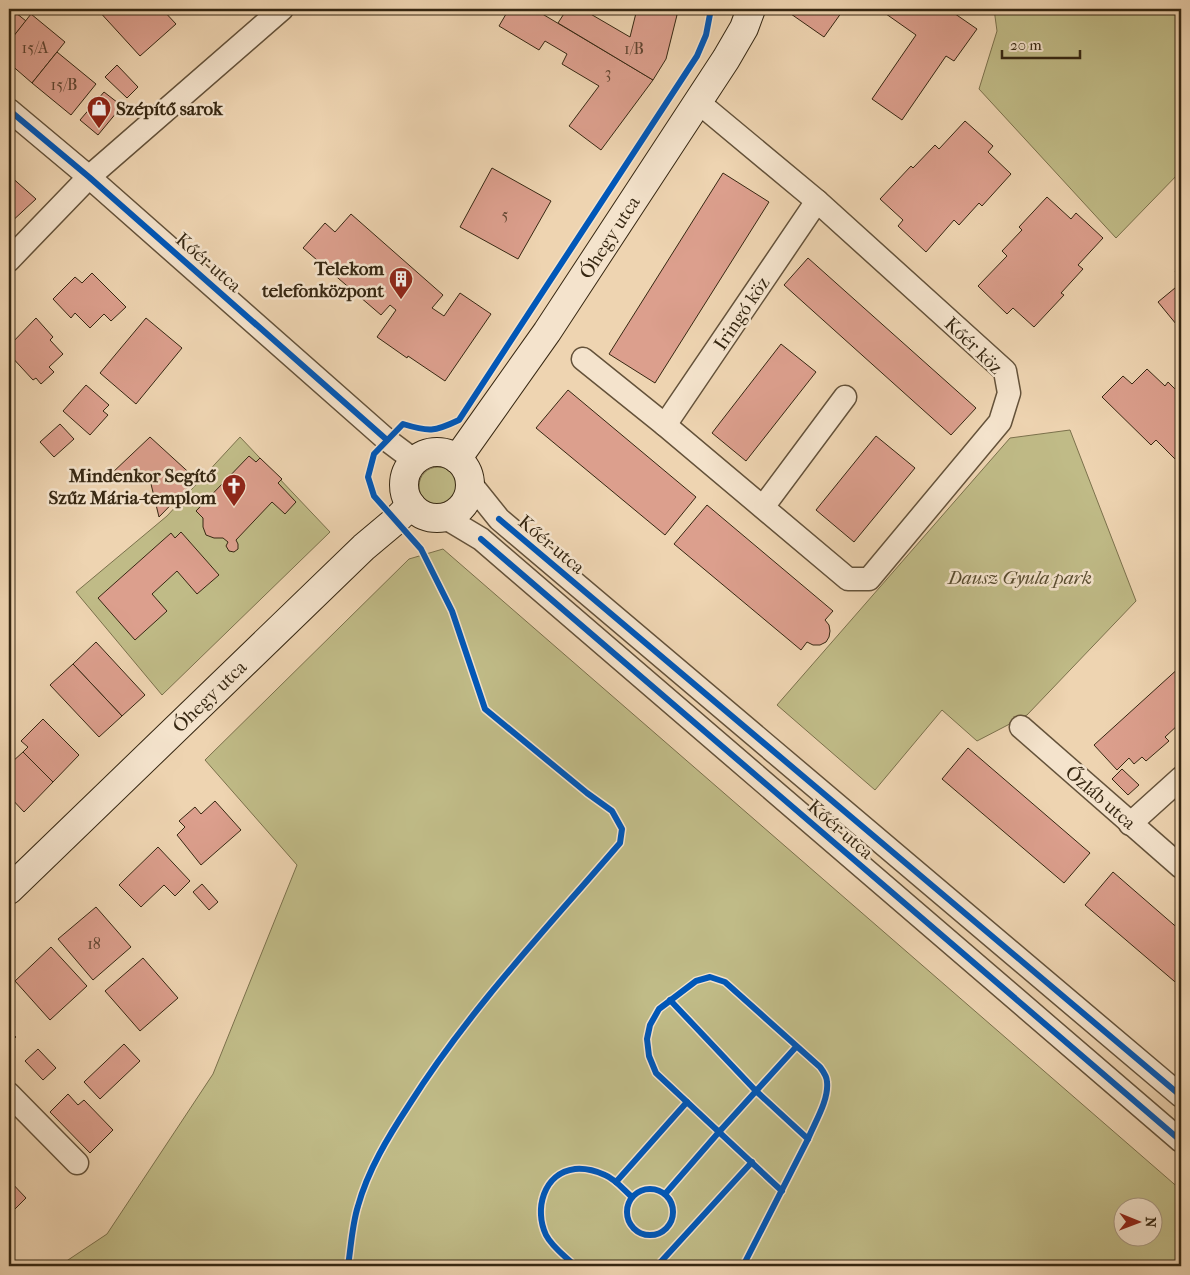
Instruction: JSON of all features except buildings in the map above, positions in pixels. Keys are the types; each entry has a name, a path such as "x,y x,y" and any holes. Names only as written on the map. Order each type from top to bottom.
{"street":[{"path":"9,260 88,177 282,9"},
{"name":"Óhegy utca","path":"457,459 548,332 698,102 744,28 751,9"},
{"name":"Kőér köz","path":"583,359 665,425 848,579 869,579 1000,422 1009,393 1006,372 817,201 698,102"},
{"name":"Kőér utca","path":"9,110 387,440 415,461"},
{"name":"Iringó köz","path":"665,425 817,201"},
{"path":"763,507 845,397"},
{"path":"441,452 457,459 468,473 471,484 464,506 446,518 433,518 421,513 411,505 404,488 406,474 415,461 426,454 441,452"},
{"name":"Kőér utca","path":"471,484 499,519 1181,1096"},
{"name":"Óhegy utca","path":"9,890 364,547 411,505"},
{"name":"Kőér utca","path":"446,518 481,539 1181,1141"},
{"name":"Őzláb utca","path":"1021,727 1181,867"},
{"path":"1130,824 1181,778"},
{"path":"9,1094 77,1163"}],"green space":[{"path":"994,9 1181,9 1181,171 1116,238 979,89 997,31"},
{"name":"Dausz Gyula park","path":"1070,430 1136,601 1027,715 977,741 942,710 875,790 777,705 1010,438"},
{"path":"240,437 330,532 162,695 76,592 167,516"},
{"path":"438,467 445,468 451,473 456,479 456,493 451,499 445,504 438,505 431,504 425,499 420,493 419,486 420,479 425,473 431,468"},
{"path":"443,549 1181,1190 1181,1266 59,1266 107,1234 213,1074 297,865 205,760 409,559"}],"cycle path":[{"path":"348,1266 354,1221 362,1193 379,1154 401,1117 432,1070 483,1003 620,843 622,829 612,811 587,793 485,709 452,611 421,549 374,496 368,477 374,454 403,424 431,430 459,420 697,56 706,35 711,9"},
{"path":"9,110 89,177 387,440"},
{"path":"499,519 1181,1096"},
{"path":"481,539 1181,1141"},
{"path":"782,1191 656,1073 649,1056 647,1039 650,1025 659,1009 696,981 710,977 725,982 820,1067 825,1074 827,1082 826,1096 808,1139"},
{"path":"670,1000 756,1091 808,1139 743,1266"},
{"path":"665,1194 796,1047"},
{"path":"616,1182 687,1102"},
{"path":"657,1266 752,1162"},
{"path":"575,1266 552,1244 542,1225 541,1204 544,1194 555,1177 575,1169 587,1169 609,1177 632,1197"},
{"path":"650,1189 663,1193 669,1199 673,1212 669,1225 663,1231 650,1235 637,1231 631,1225 627,1212 631,1199 637,1193 650,1189"}],"place":[{"name":"Szépítő sarok","path":"99,129"},
{"name":"Telekom telefonközpont","path":"401,300"},
{"name":"Mindenkor Segítő Szűz Mária-templom","path":"234,507"}]}
